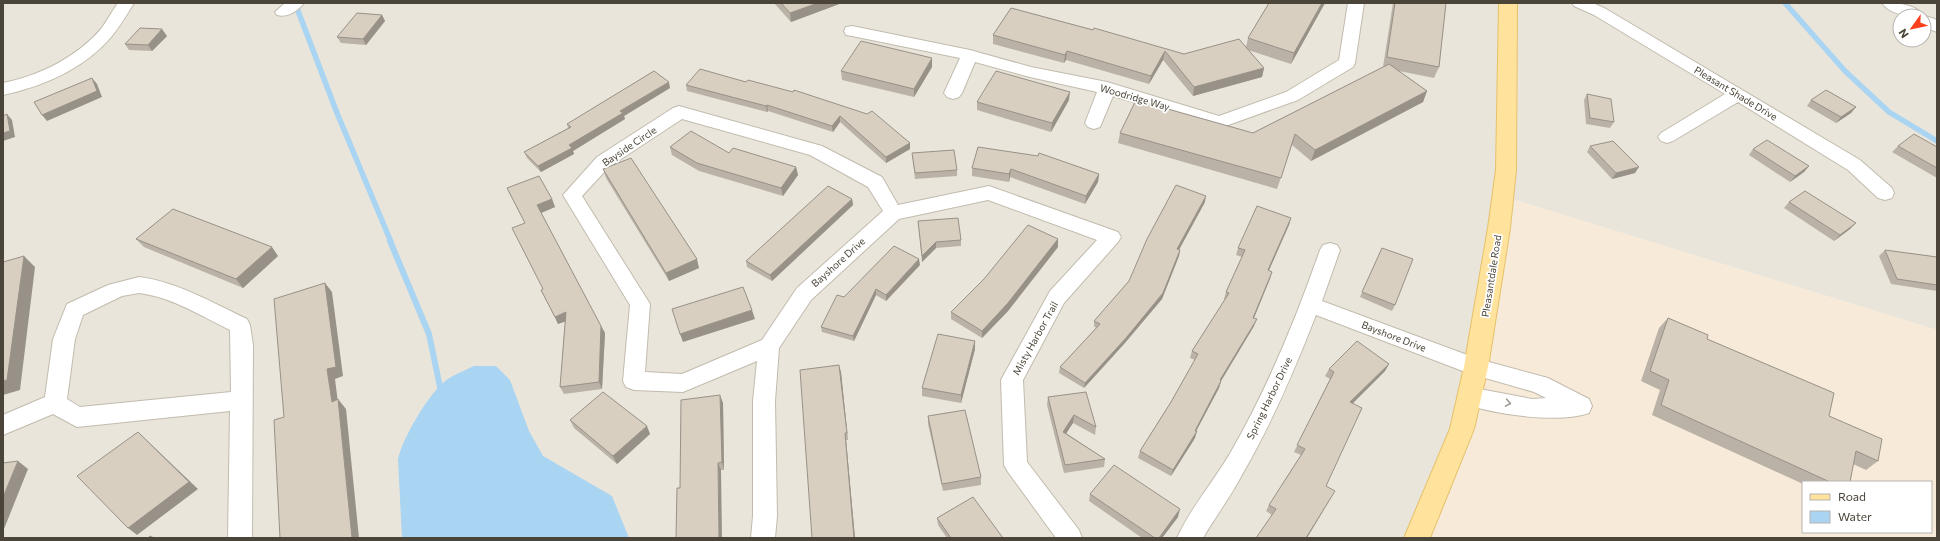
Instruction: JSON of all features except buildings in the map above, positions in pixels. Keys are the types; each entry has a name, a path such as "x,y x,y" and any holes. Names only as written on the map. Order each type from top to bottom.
{"main road":[{"name":"Pleasantdale Road","path":"1417,538 1462,429 1476,367 1499,228 1506,170 1508,3"}],"street":[{"path":"3,89 32,82 57,70 80,55 106,33 126,3"},
{"path":"283,12 296,3"},
{"name":"Woodridge Way","path":"852,31 970,55 1030,72 1107,88 1220,122 1292,96 1347,63 1356,3"},
{"name":"Pleasant Shade Drive","path":"1580,3 1600,12 1854,165 1885,193"},
{"path":"1890,3 1900,8"},
{"path":"953,93 970,55"},
{"path":"1094,123 1107,88"},
{"path":"1667,137 1738,94"},
{"name":"Bayside Circle","path":"769,346 683,383 634,381 640,304 572,195 603,162 679,112 816,150 875,182 893,213"},
{"name":"Bayshore Drive","path":"763,538 765,516 764,401 769,346 804,294 893,213 989,192 1110,237"},
{"name":"Misty Harbor Trail","path":"1070,538 1016,464 1012,380 1057,297 1110,237"},
{"name":"Spring Harbor Drive","path":"1190,538 1240,457 1286,365 1311,305 1330,250"},
{"path":"55,402 64,339 74,310 118,290 138,284 168,292 240,325 242,400 240,538"},
{"name":"Bayshore Drive","path":"1311,305 1476,367 1540,384 1581,406 1532,408 1469,396"},
{"path":"55,402 77,416 208,405 242,400"},
{"path":"3,425 55,402"}],"shaded area":[{"path":"3,3 1937,3 1937,330 1515,200 1478,419 1421,538 3,538"},
{"path":"1515,200 1937,330 1937,538 1421,538 1478,419"}],"water":[{"path":"474,366 496,366 510,380 529,431 543,456 612,496 629,538 402,538 398,459 400,450 416,418 438,388 451,377"}],"waterway":[{"path":"295,3 337,113 391,242"},
{"path":"1785,3 1845,71 1889,112 1937,141"},
{"path":"390,241 429,334 440,387"}]}
